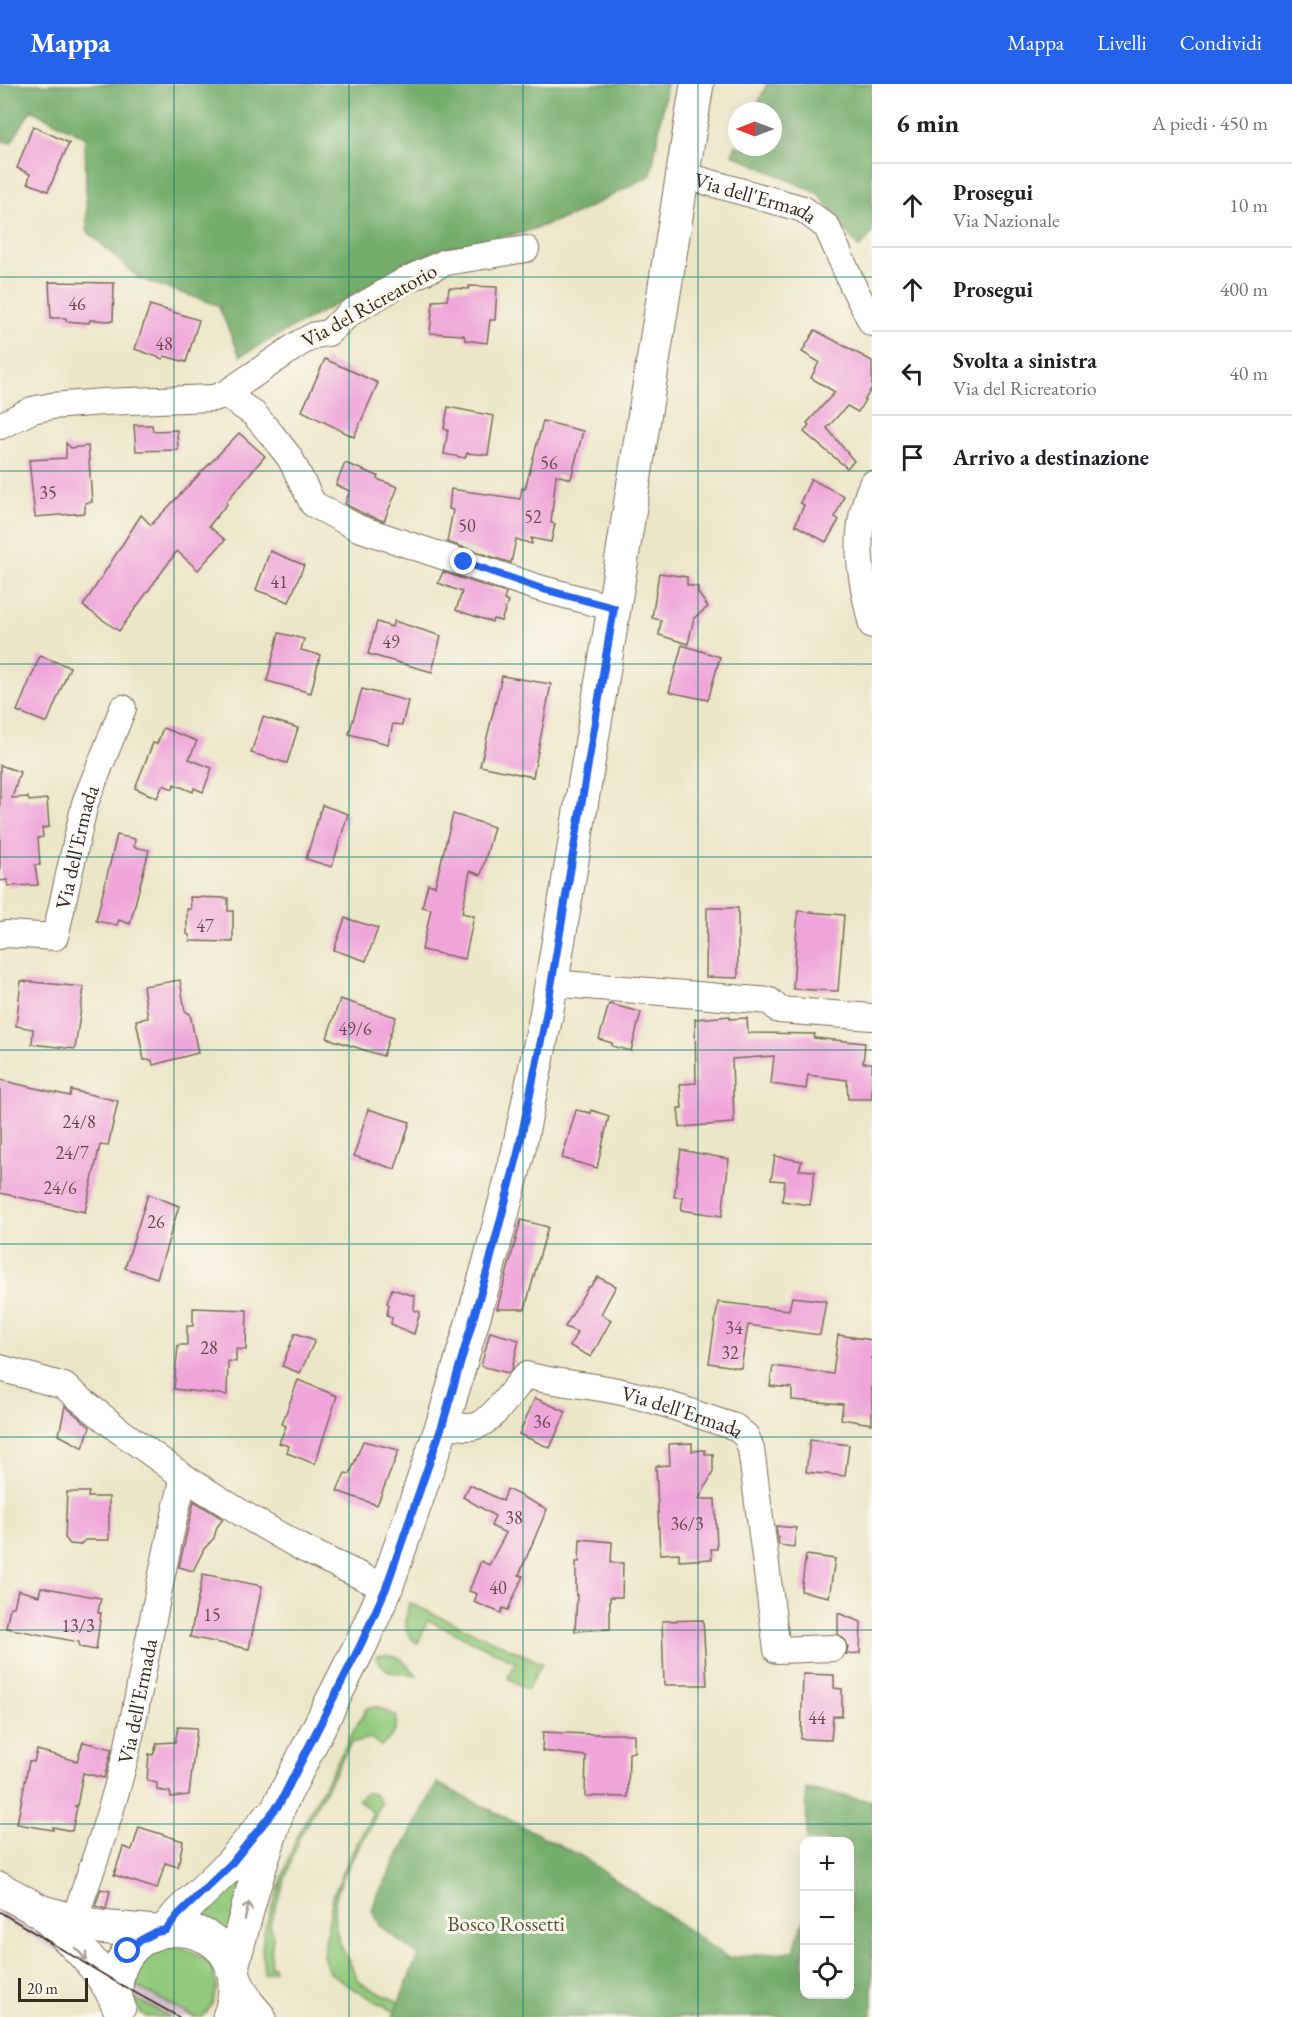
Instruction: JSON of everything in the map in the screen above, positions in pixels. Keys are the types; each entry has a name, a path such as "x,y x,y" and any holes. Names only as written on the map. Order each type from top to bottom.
{"main road":[{"path":"229,2017 234,1997 233,1974 253,1889 280,1803 361,1644 386,1588 443,1423 488,1268 518,1153 551,983 698,84"},
{"path":"118,2009 116,1982 128,1951 141,1940 161,1931 231,1864 280,1803"},
{"path":"0,1889 42,1912 99,1927 193,1931 209,1939 223,1952 247,2003 259,2017"},
{"path":"42,1912 97,1970 118,2009"}],"street":[{"name":"Via dell'Ermada","path":"683,175 803,209 827,227 872,323"},
{"name":"Via del Ricreatorio","path":"0,426 32,410 52,406 214,398 225,394 300,343 328,333 350,313 406,280 446,262 526,249"},
{"path":"225,394 254,414 272,435 290,458 313,504 357,528 539,588 614,608"},
{"path":"872,484 867,495 858,544 861,580 872,625"},
{"name":"Via dell'Ermada","path":"0,936 6,934 55,937 85,803 123,708"},
{"path":"551,983 770,1001 779,1010 872,1017"},
{"path":"0,1368 64,1386 120,1431 184,1477 300,1547 386,1588"},
{"name":"Via dell'Ermada","path":"443,1423 464,1428 478,1426 494,1413 526,1375 550,1382 582,1384 640,1396 735,1427 746,1436 751,1449 777,1650 832,1648"},
{"name":"Via dell'Ermada","path":"74,1920 127,1748 170,1532 184,1477"}],"shaded area":[{"path":"0,1900 18,1910 66,1957 0,1918"},
{"path":"132,1984 194,2017 170,2017 134,1998"}],"green space":[{"path":"0,84 667,84 651,175 576,214 522,233 436,250 240,356 218,305 140,279 87,231 85,137 31,110 11,143 0,140"},
{"path":"767,84 872,84 872,233 859,248 819,194 736,156 782,156 782,102 758,102"},
{"path":"409,1603 542,1663 527,1690 508,1678 516,1662 428,1620 418,1643 407,1631"},
{"path":"377,1656 400,1658 417,1675 389,1672 376,1659"},
{"path":"378,1707 396,1716 395,1730 392,1737 381,1746 370,1738 351,1743 300,1836 270,1924 273,1935 270,1966 273,1966 275,1970 264,1974 262,1947 265,1928 296,1838 367,1708"},
{"name":"Bosco Rossetti","path":"437,1783 581,1856 728,1958 793,1951 800,1931 800,1999 854,1999 854,1837 807,1837 806,1789 872,1801 872,2017 393,2017 418,1955 381,1927 372,1910 376,1898"},
{"path":"366,1793 375,1795 381,1803 342,1881 336,1899 334,1918 339,1939 358,1980 399,2002 395,2012 328,1971 323,1955 333,1896 373,1813 358,1799"},
{"path":"249,1856 229,1944 189,1921"},
{"path":"167,1946 194,1952 212,1969 216,1980 216,1992 212,2004 203,2017 194,2017 132,1984 144,1960"},
{"path":"134,1998 170,2017 146,2017 139,2010"}],"building":[{"path":"33,126 69,143 48,191 28,183 30,174 17,168"},
{"path":"49,282 114,283 113,321 90,320 89,323 66,321 66,318 51,318"},
{"path":"469,286 497,287 495,320 490,320 487,343 465,340 464,335 430,333 433,301 447,300 449,288 469,289"},
{"path":"150,305 199,320 186,362 164,356 163,359 135,349"},
{"path":"815,330 872,361 872,387 858,412 847,406 827,428 854,461 847,468 804,432 809,425 807,423 835,392 811,378 819,362 802,352"},
{"path":"325,359 378,383 354,437 302,411"},
{"path":"448,407 494,416 488,455 467,453 465,458 444,454 448,430 444,429"},
{"path":"543,421 583,431 571,479 556,475 551,523 555,524 551,542 531,538 532,544 516,539 511,563 447,542 453,510 449,509 451,489 520,499 522,488 525,489"},
{"path":"134,425 152,425 153,431 177,430 178,450 136,451"},
{"path":"239,433 265,456 209,526 225,540 198,570 177,551 119,631 83,606 141,515 151,525"},
{"path":"66,443 71,448 88,446 92,502 85,503 85,513 35,517 29,460 66,458"},
{"path":"345,463 398,487 384,521 345,504 350,491 336,485"},
{"path":"811,479 844,496 835,517 839,520 826,542 795,525 804,505 800,503"},
{"path":"270,551 304,565 289,602 256,590"},
{"path":"443,572 506,593 504,600 508,602 501,621 493,619 492,622 456,610 462,592 438,583"},
{"path":"659,573 687,577 687,585 698,587 698,593 708,607 694,618 688,644 659,635 661,620 652,618"},
{"path":"394,621 441,636 432,672 368,654 377,622 392,627"},
{"path":"279,633 304,639 301,650 320,655 311,693 267,681"},
{"path":"682,645 720,657 708,700 669,692"},
{"path":"40,656 70,667 47,723 17,711"},
{"path":"502,676 551,684 533,777 480,766"},
{"path":"362,689 408,701 402,725 393,724 388,744 349,734"},
{"path":"263,717 298,728 287,763 251,753"},
{"path":"163,728 197,741 189,759 212,768 203,792 194,788 193,792 174,784 173,789 163,785 157,798 135,788 153,743 157,744"},
{"path":"0,765 20,772 12,798 28,797 29,801 47,799 49,827 42,828 43,837 38,838 40,865 35,865 38,885 8,886 7,880 0,881"},
{"path":"322,805 348,814 332,867 306,859"},
{"path":"453,814 494,827 481,875 470,871 462,913 474,916 465,959 422,950 431,909 422,907 428,884 435,886"},
{"path":"117,835 135,839 134,847 149,850 130,924 119,920 117,925 96,921"},
{"path":"190,897 228,898 228,911 233,911 233,942 190,941 187,934 187,909 191,909"},
{"path":"707,908 738,908 738,978 706,977"},
{"path":"798,911 844,915 838,991 793,989"},
{"path":"345,918 378,928 366,961 334,950"},
{"path":"180,980 185,1011 190,1014 198,1053 153,1065 152,1060 144,1060 136,1020 148,1018 143,986"},
{"path":"21,981 84,987 75,1049 32,1044 33,1029 16,1026"},
{"path":"340,999 396,1017 383,1056 327,1038"},
{"path":"609,1004 641,1012 631,1051 612,1046 612,1043 599,1039"},
{"path":"730,1016 730,1019 747,1018 748,1033 815,1034 814,1038 865,1043 863,1063 872,1063 872,1099 848,1099 847,1080 808,1075 806,1089 771,1084 774,1056 732,1059 734,1123 680,1127 678,1108 682,1108 680,1084 696,1083 695,1019"},
{"path":"0,1080 70,1096 71,1090 118,1101 108,1146 100,1145 85,1212 0,1193"},
{"path":"368,1109 410,1122 395,1169 354,1156"},
{"path":"576,1110 591,1113 591,1110 609,1116 597,1168 562,1158"},
{"path":"681,1150 729,1159 722,1216 681,1210 683,1197 674,1197"},
{"path":"775,1156 802,1161 799,1170 815,1171 810,1205 782,1201 785,1181 771,1180"},
{"path":"148,1194 179,1206 157,1278 125,1268"},
{"path":"521,1220 548,1227 525,1309 497,1309"},
{"path":"598,1277 616,1286 601,1314 611,1320 591,1357 570,1346 577,1332 565,1327 588,1287"},
{"path":"392,1289 415,1296 414,1310 420,1312 414,1334 391,1324 392,1317 387,1315 389,1305 387,1303"},
{"path":"792,1297 826,1301 820,1335 748,1325 741,1368 709,1363 718,1302 789,1310"},
{"path":"193,1308 247,1310 246,1350 236,1349 236,1362 228,1361 227,1395 174,1389 178,1345 187,1345 187,1326 193,1326"},
{"path":"490,1332 519,1340 512,1369 508,1373 481,1366"},
{"path":"295,1333 315,1340 300,1373 282,1366"},
{"path":"838,1335 872,1340 872,1424 841,1419 843,1404 792,1400 792,1388 770,1386 773,1366 833,1374"},
{"path":"298,1380 337,1396 315,1464 287,1453 289,1446 279,1443 286,1426 282,1424"},
{"path":"535,1398 566,1412 550,1448 519,1434"},
{"path":"65,1406 90,1427 83,1448 59,1435"},
{"path":"810,1440 849,1445 845,1476 806,1472"},
{"path":"363,1441 399,1450 377,1505 337,1491 345,1473 350,1474"},
{"path":"692,1443 692,1451 705,1450 705,1454 713,1454 713,1472 699,1499 715,1499 717,1549 711,1549 712,1559 679,1561 679,1553 660,1554 656,1466 670,1465 669,1444"},
{"path":"470,1485 503,1501 507,1489 547,1509 519,1575 523,1576 508,1610 503,1608 501,1613 474,1602 477,1594 469,1591 481,1561 489,1565 506,1533 491,1526 495,1516 463,1497"},
{"path":"67,1492 89,1492 88,1497 109,1497 109,1540 85,1540 80,1545 70,1544 65,1538"},
{"path":"194,1501 223,1519 193,1571 179,1567"},
{"path":"776,1526 796,1528 794,1547 779,1545"},
{"path":"580,1539 612,1542 611,1563 623,1563 622,1597 610,1597 610,1629 575,1631 576,1562 579,1562"},
{"path":"806,1555 835,1559 829,1597 801,1591"},
{"path":"203,1574 262,1586 249,1649 190,1637"},
{"path":"41,1587 101,1598 96,1650 79,1647 79,1642 6,1628 10,1607 14,1607 18,1590 39,1596"},
{"path":"838,1613 861,1622 860,1653 846,1654 848,1648 846,1641 838,1634"},
{"path":"703,1620 707,1685 664,1685 662,1621"},
{"path":"803,1674 834,1675 834,1688 842,1689 842,1716 833,1716 831,1740 801,1739"},
{"path":"178,1727 197,1728 189,1795 171,1797 170,1792 157,1790 157,1783 147,1781 149,1754 153,1755 157,1743 175,1742"},
{"path":"543,1732 634,1734 634,1752 629,1753 628,1797 585,1796 586,1756 542,1751"},
{"path":"83,1742 112,1749 104,1778 83,1773 77,1806 74,1806 77,1807 72,1831 17,1824 29,1761 34,1762 37,1750 77,1761"},
{"path":"139,1827 183,1841 178,1867 165,1863 157,1889 114,1875 123,1847 132,1850"},
{"path":"101,1889 110,1891 106,1909 95,1906"}],"tram line":[{"path":"0,1912 179,2017"}],"route":[{"path":"128,1951 141,1940 156,1932 166,1930 179,1914 231,1864 280,1803 361,1644 386,1588 443,1423 488,1268 518,1153 546,1016 614,608 539,588 464,562"}]}
